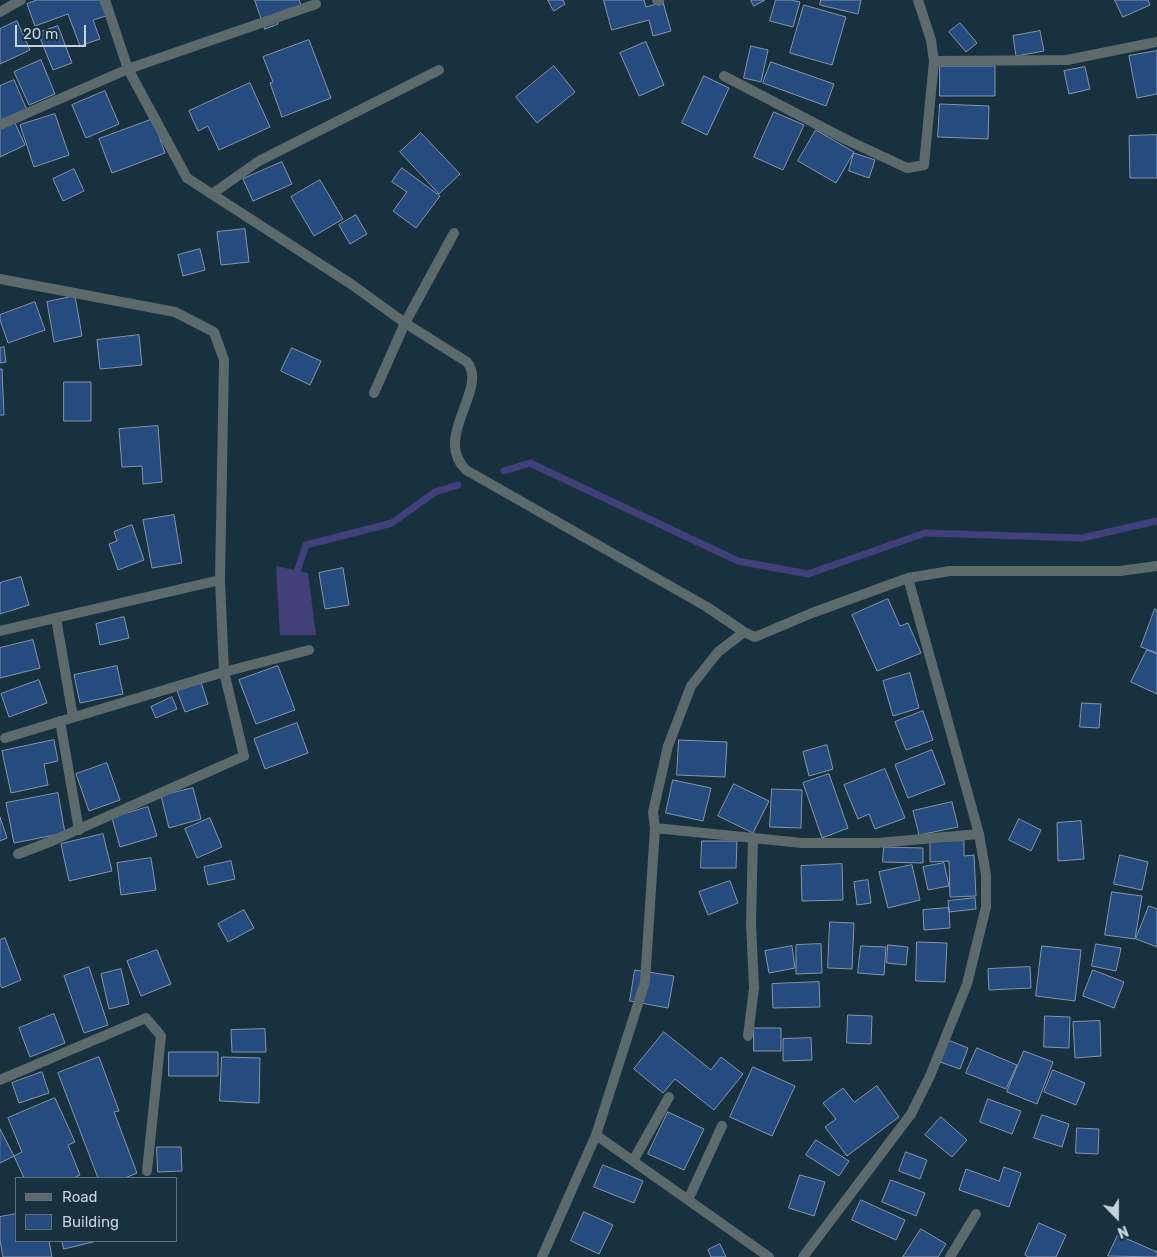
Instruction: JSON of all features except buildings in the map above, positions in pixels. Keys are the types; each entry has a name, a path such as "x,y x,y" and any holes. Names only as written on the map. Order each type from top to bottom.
{"street":[{"path":"0,12 21,0"},
{"path":"105,0 128,69 187,178 352,284 405,323 471,366 474,379 462,412 455,446 457,458 466,470 707,607 744,632 755,637 812,613 908,578 950,571 1120,570 1157,566"},
{"path":"724,76 847,140 907,168 924,165 934,60 931,40 918,0"},
{"path":"0,125 128,69 316,4"},
{"path":"934,60 1067,60 1157,42"},
{"path":"212,194 259,161 439,70"},
{"path":"374,393 405,323 454,233"},
{"path":"0,279 175,312 214,332 224,360 220,580 224,672 244,756 78,830 18,854"},
{"path":"804,1257 911,1114 930,1076 966,984 986,907 986,875 980,834 908,578"},
{"path":"0,631 220,580"},
{"path":"56,618 73,717"},
{"path":"542,1257 596,1135 645,982 655,828 653,812 668,746 691,686 718,652 744,632"},
{"path":"5,738 224,672 309,650"},
{"path":"60,721 78,830"},
{"path":"655,828 802,843 877,843 980,834"},
{"path":"748,1036 754,988 751,923 753,837"},
{"path":"0,1080 146,1018 160,1036 147,1171"},
{"path":"633,1161 669,1097"},
{"path":"688,1200 722,1126"},
{"path":"596,1135 769,1257"},
{"path":"950,1257 976,1214"}],"shaded area":[{"path":"276,566 308,573 316,635 280,635"}],"waterway":[{"path":"504,471 530,463 738,561 808,574 925,533 1082,538 1157,521"},
{"path":"295,578 306,545 392,523 435,492 458,485"}]}
